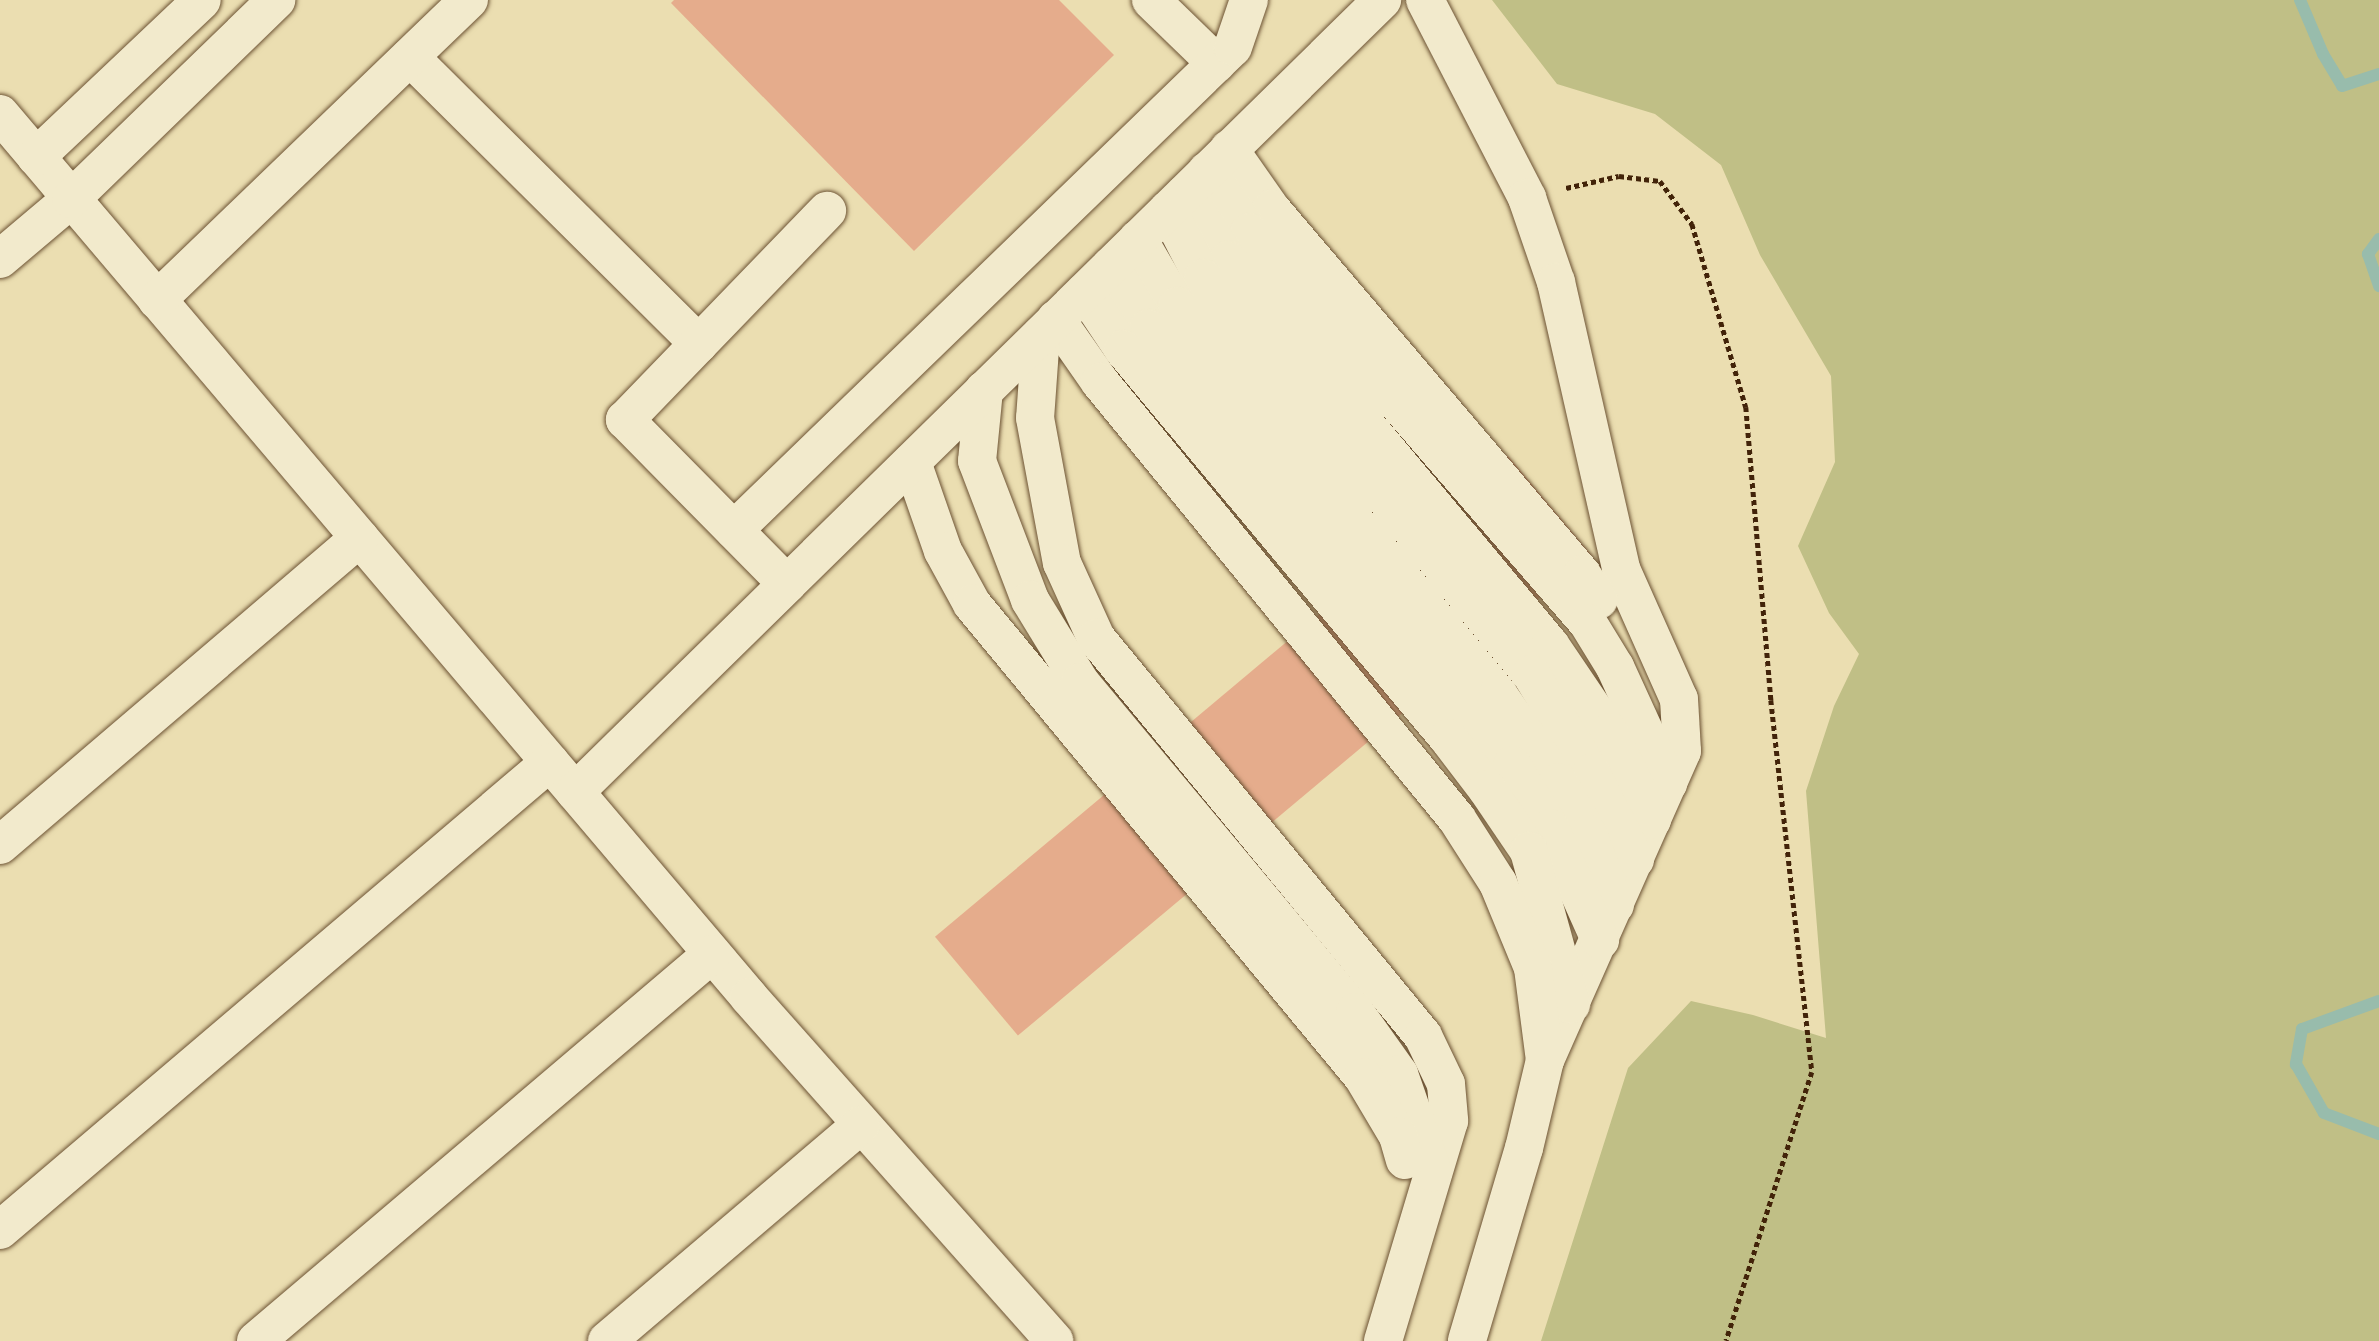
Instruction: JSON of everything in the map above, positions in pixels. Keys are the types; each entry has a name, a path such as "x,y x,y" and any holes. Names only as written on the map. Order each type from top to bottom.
{"street":[{"path":"36,157 202,0"},
{"path":"0,259 71,198 276,0"},
{"path":"157,300 469,0"},
{"path":"1151,0 1216,63"},
{"path":"734,530 1233,47 1249,0"},
{"path":"575,792 1382,0"},
{"path":"1425,0 1527,198 1556,282 1621,569 1679,699 1675,767 1545,1060 1524,1148 1467,1341"},
{"path":"410,57 699,344"},
{"path":"0,114 712,954 1046,1338"},
{"path":"1197,181 1249,232 1588,623 1675,767"},
{"path":"1197,181 1228,260 1550,645 1609,732 1653,820"},
{"path":"1197,181 1203,278 1531,674 1591,773 1635,859"},
{"path":"787,584 625,420 827,211"},
{"path":"1138,239 1177,306 1498,694 1558,782 1588,834 1615,905"},
{"path":"1098,279 1148,328 1512,765 1550,828 1600,940"},
{"path":"1098,279 1123,349 1448,738 1529,851 1571,1004"},
{"path":"1048,327 1100,382 1457,819 1498,883 1533,968 1545,1060"},
{"path":"1048,327 1035,418 1062,564 1096,638 1423,1036 1446,1084 1449,1121 1383,1341"},
{"path":"984,390 977,461 1030,600 1080,682 1354,1012 1399,1074 1433,1172"},
{"path":"912,462 943,551 972,604 1363,1077 1398,1136 1420,1216"},
{"path":"0,845 360,538"},
{"path":"0,1230 550,762"},
{"path":"256,1341 712,954"},
{"path":"607,1341 862,1125"}],"path":[{"path":"1527,198 1619,176 1660,181 1692,225 1746,407 1771,700 1812,1072 1726,1341"}],"shaded area":[{"path":"1492,0 2379,0 2379,1341 1541,1341 1628,1068 1691,1001 1753,1015 1826,1038 1806,791 1834,706 1859,654 1829,613 1798,546 1835,462 1831,376 1760,255 1721,165 1655,114 1557,84"}],"building":[{"path":"674,0 1059,0 1114,55 914,251 671,3"},
{"path":"1508,456 1591,555 1018,1036 935,937"}],"waterway":[{"path":"2300,0 2323,54 2342,86 2379,74"},
{"path":"2379,239 2368,254 2379,286"},
{"path":"2379,1001 2302,1029 2296,1064 2324,1113 2379,1134"}]}
